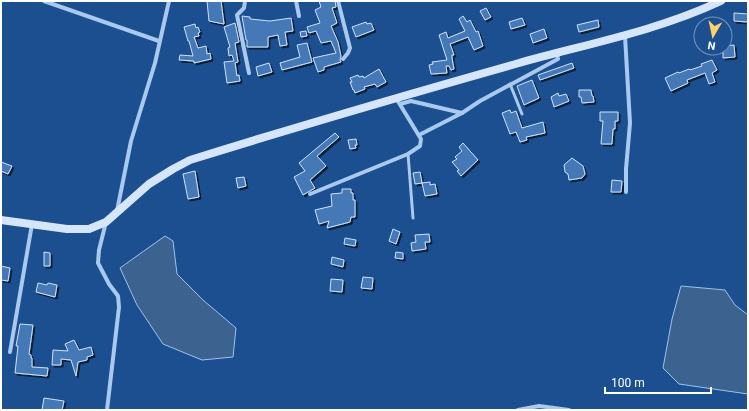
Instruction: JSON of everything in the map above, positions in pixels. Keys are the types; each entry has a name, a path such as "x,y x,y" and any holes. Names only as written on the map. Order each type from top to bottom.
{"street":[{"path":"44,1 160,41"},
{"path":"117,212 131,141 155,63 169,1"},
{"path":"245,1 244,8 237,15 249,74"},
{"path":"296,1 299,16"},
{"path":"338,1 350,48 343,59"},
{"path":"1,220 32,223 67,229 89,229 106,222 150,184 190,160 398,101 557,52 625,36 679,18 721,1"},
{"path":"625,36 630,123 626,168 626,192"},
{"path":"419,135 462,113 510,84 558,60 557,52"},
{"path":"398,101 411,101 462,113"},
{"path":"310,194 408,154 420,146 421,139 398,101"},
{"path":"106,222 99,250 98,263 109,284 118,296 119,307 107,410"},
{"path":"10,352 32,223"},
{"path":"518,410 539,406 569,410"}],"lane":[{"path":"510,84 522,114"},
{"path":"408,154 413,218"}],"water":[{"path":"165,236 173,241 177,274 203,300 236,328 233,357 202,360 163,344 137,305 120,268"},
{"path":"681,286 725,290 735,305 748,315 748,394 679,384 663,368 672,319"}],"building":[{"path":"207,1 221,1 224,24 209,21"},
{"path":"319,1 335,1 336,7 332,8 337,23 331,26 338,42 341,62 324,67 324,70 318,72 313,58 336,53 331,41 321,43 316,31 309,33 307,27 320,23 315,10 321,7"},
{"path":"486,8 491,17 485,20 480,11"},
{"path":"734,13 748,14 748,22 734,21"},
{"path":"242,16 250,17 250,19 270,21 291,18 293,31 285,32 287,45 280,46 278,35 268,37 268,47 247,47"},
{"path":"463,16 467,22 470,20 476,32 478,31 483,46 474,50 468,37 450,44 454,55 452,55 452,58 454,69 451,70 449,66 446,66 447,73 431,74 429,65 433,64 432,62 447,60 439,35 446,32 448,38 465,31 459,19"},
{"path":"522,18 525,25 511,29 509,22"},
{"path":"598,20 599,27 579,32 577,25"},
{"path":"366,22 367,24 371,23 374,30 356,37 352,27"},
{"path":"235,23 239,42 235,43 238,62 235,63 237,76 239,75 240,81 227,83 224,62 234,61 232,55 229,56 228,48 230,47 224,27"},
{"path":"195,24 196,28 198,27 200,32 198,33 199,36 194,37 198,48 206,46 207,54 210,53 211,59 194,63 194,61 179,60 180,55 193,56 184,27"},
{"path":"544,29 547,38 533,43 530,34"},
{"path":"306,31 307,36 301,37 300,32"},
{"path":"307,43 312,62 282,70 280,63 300,57 297,45"},
{"path":"733,45 735,57 723,58 723,56 733,56"},
{"path":"712,60 717,70 712,73 715,82 709,84 705,73 687,80 688,83 671,91 665,78 678,72 679,73 702,66 701,64"},
{"path":"269,63 272,72 258,76 256,67"},
{"path":"572,63 574,68 540,80 538,75"},
{"path":"379,69 386,82 377,87 375,84 364,87 365,89 355,93 350,82 352,82 350,78 358,75 359,77 363,76 364,78"},
{"path":"532,80 539,98 524,105 517,86"},
{"path":"579,90 591,90 594,102 582,103 581,97 579,97"},
{"path":"558,93 559,96 566,94 569,101 554,107 551,97"},
{"path":"510,110 511,113 516,111 522,128 543,122 545,133 526,137 527,140 520,142 516,132 510,134 502,113"},
{"path":"600,112 618,112 618,121 615,121 615,129 613,129 612,144 601,144 603,121 600,121"},
{"path":"335,133 339,137 317,156 326,166 310,180 315,188 303,195 294,177 305,171 299,163"},
{"path":"356,139 356,148 350,149 348,140"},
{"path":"463,143 478,160 461,176 457,171 459,170 452,162 457,159 455,157 462,151 459,147"},
{"path":"572,158 583,166 585,174 582,178 569,180 568,174 565,172 564,165"},
{"path":"1,162 12,166 8,174 1,171"},
{"path":"195,171 199,197 188,199 183,174"},
{"path":"420,172 422,183 415,184 413,173"},
{"path":"244,177 246,186 238,188 236,178"},
{"path":"612,180 622,181 621,192 611,192"},
{"path":"430,182 430,185 435,184 437,194 425,196 422,183"},
{"path":"342,189 351,189 351,193 353,193 353,200 355,200 355,217 351,217 350,222 327,228 329,221 319,224 315,210 332,206 331,194 342,193"},
{"path":"393,229 400,232 396,244 389,241"},
{"path":"429,234 430,242 425,242 426,249 412,251 411,243 416,242 415,235"},
{"path":"345,238 356,240 355,246 344,244"},
{"path":"44,252 50,253 50,266 44,266"},
{"path":"396,252 403,253 403,259 395,258"},
{"path":"332,257 344,260 343,267 331,264"},
{"path":"1,266 10,268 8,281 1,280"},
{"path":"363,277 373,278 372,289 361,288"},
{"path":"331,279 343,280 342,292 330,291"},
{"path":"38,283 57,285 55,297 36,292"},
{"path":"20,324 33,325 29,354 32,358 32,367 48,368 47,376 15,373 18,346 16,346"},
{"path":"74,340 79,350 91,347 93,355 87,357 87,360 78,362 76,376 71,360 61,359 61,365 52,365 53,350 68,351 65,344"},
{"path":"44,398 64,401 62,410 42,410"}]}
